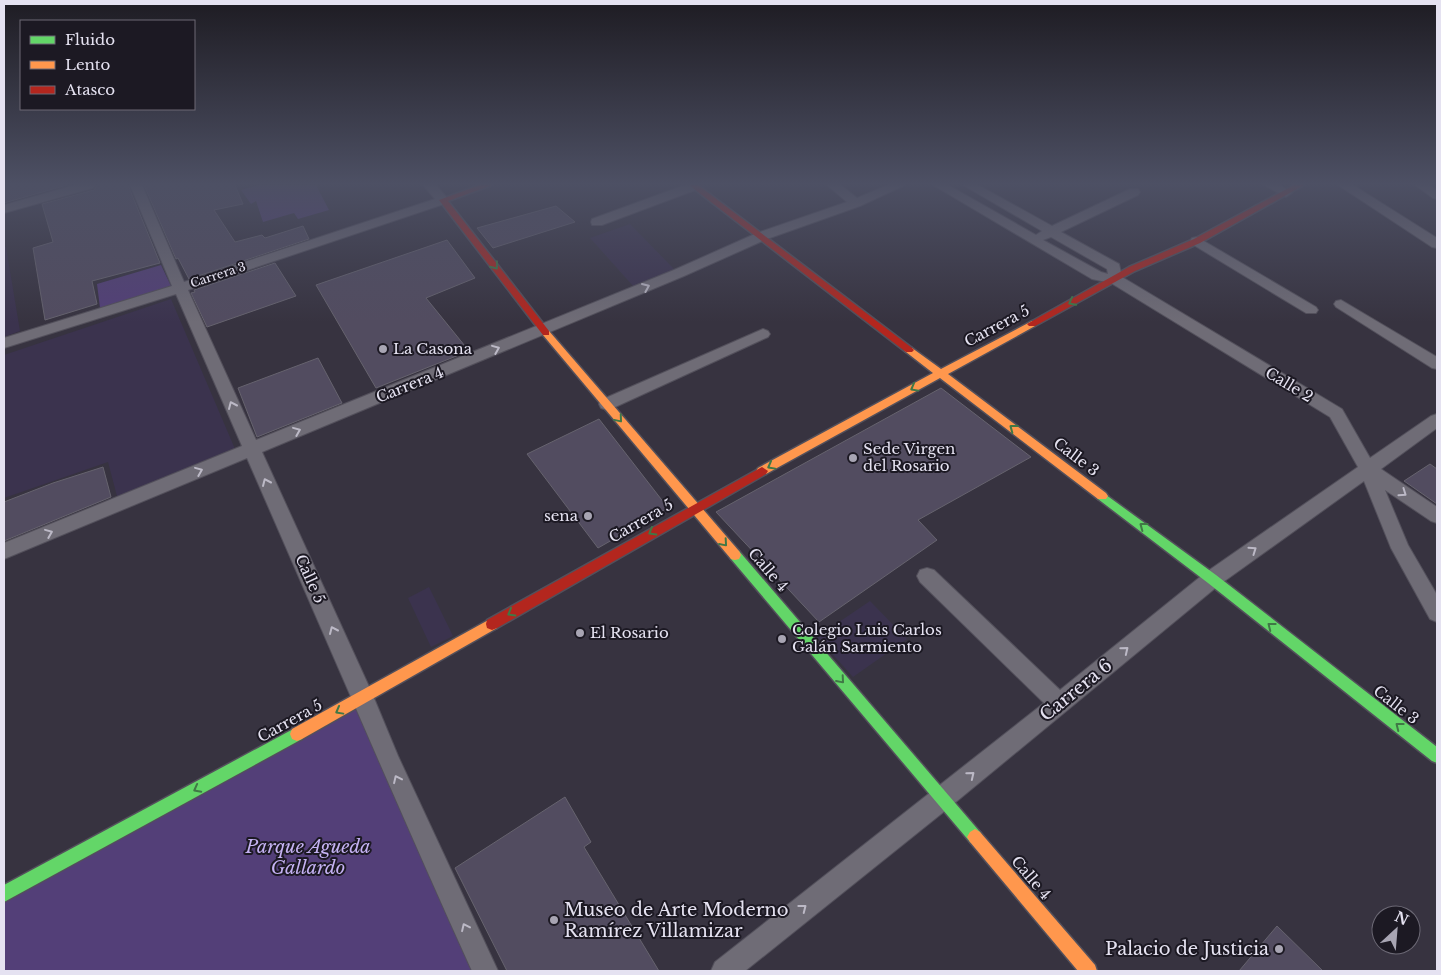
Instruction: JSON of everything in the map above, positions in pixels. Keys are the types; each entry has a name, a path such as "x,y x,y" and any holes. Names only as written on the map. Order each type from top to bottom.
{"main road":[{"name":"Calle 4","path":"467,230 543,329 1089,971"},
{"name":"Calle 3","path":"754,230 940,374 1212,579 1437,756"},
{"name":"Carrera 5","path":"4,894 363,698 694,508 1132,269 1216,230"}],"street":[{"name":"Calle 5","path":"155,230 363,698 390,764 485,971"},
{"name":"Carrera 3","path":"4,343 180,288 352,230"},
{"name":"Carrera 4","path":"4,551 678,274 778,230"},
{"name":"Calle 2","path":"1018,230 1097,276 1115,279 1336,413 1368,469 1437,516"},
{"path":"1035,240 1053,230"},
{"path":"1416,230 1437,244"},
{"name":"Calle 2","path":"1050,232 1114,267 1115,279"},
{"path":"1197,241 1311,310"},
{"path":"1342,304 1437,364"},
{"path":"607,404 763,334"},
{"name":"Carrera 6","path":"724,971 943,798 1212,579 1437,420"},
{"path":"1368,469 1400,548 1437,613"},
{"path":"927,576 1060,703"}],"shaded area":[{"path":"611,230 636,230 676,271 634,287 590,238"},
{"path":"4,247 6,247 20,331 4,337"},
{"path":"171,299 235,449 118,500 108,462 4,498 4,355"},
{"path":"429,587 453,636 431,647 408,598"},
{"path":"870,601 907,639 853,677 817,637"}],"green space":[{"path":"161,265 171,286 100,308 97,284"},
{"name":"Parque Agueda Gallardo","path":"363,698 479,971 4,971 4,892"}],"building":[{"path":"50,230 147,230 160,263 92,281 97,304 45,320 33,248 53,242"},
{"path":"164,230 227,230 235,242 262,235 265,238 289,230 305,230 309,239 189,279 178,258 176,259"},
{"path":"479,230 548,230 493,248"},
{"name":"La Casona","path":"447,240 475,278 426,298 469,351 376,388 316,285"},
{"path":"275,263 296,296 207,327 191,293 195,292 194,290"},
{"path":"318,358 342,403 257,437 238,388"},
{"path":"941,388 1031,457 918,520 937,540 819,622 716,512"},
{"name":"sena","path":"599,419 668,508 598,548 527,454"},
{"path":"1430,464 1437,469 1437,504 1404,481"},
{"path":"103,467 111,497 4,541 4,502 53,483"},
{"name":"Museo de Arte Moderno Ramírez Villamizar","path":"565,797 591,842 584,847 659,971 507,971 455,868"},
{"name":"Palacio de Justicia","path":"1277,926 1323,971 1239,971"}],"traffic: fast":[{"path":"1102,496 1212,579 1437,756"},
{"path":"735,555 975,837"},
{"path":"4,894 297,734"}],"traffic: slow":[{"path":"762,471 1032,324"},
{"path":"546,333 735,555"},
{"path":"909,350 1102,496"},
{"path":"297,734 492,624"},
{"path":"975,837 1089,971"}],"traffic: jam":[{"path":"467,230 546,333"},
{"path":"753,230 909,350"},
{"path":"1032,324 1132,269 1197,241 1216,230"},
{"path":"492,624 762,471"}],"place":[{"name":"La Casona","path":"383,349"},
{"name":"Sede Virgen del Rosario","path":"853,458"},
{"name":"sena","path":"588,516"},
{"name":"El Rosario","path":"580,633"},
{"name":"Colegio Luis Carlos Galán Sarmiento","path":"782,639"},
{"name":"Museo de Arte Moderno Ramírez Villamizar","path":"554,920"},
{"name":"Palacio de Justicia","path":"1279,949"}]}
